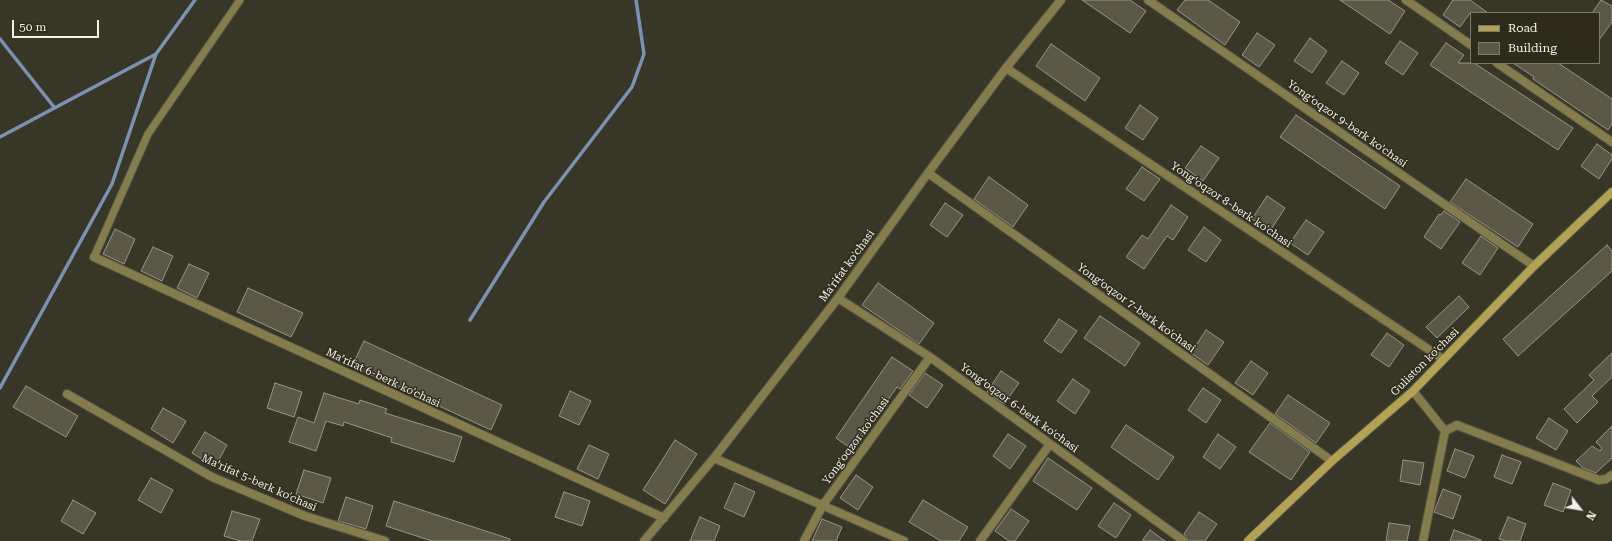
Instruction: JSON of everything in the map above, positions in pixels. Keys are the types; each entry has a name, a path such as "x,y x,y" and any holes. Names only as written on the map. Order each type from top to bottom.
{"main road":[{"name":"Guliston ko'chasi","path":"1248,541 1332,461 1413,391 1534,266 1612,192"}],"street":[{"name":"Ma'rifat ko'chasi","path":"644,541 714,458 838,298 1006,68 1061,0"},
{"name":"Yong‘oqzor 9-berk ko'chasi","path":"1148,0 1534,266"},
{"path":"1406,0 1470,44"},
{"path":"1499,64 1612,142"},
{"name":"Yong‘oqzor 8-berk ko'chasi","path":"1006,68 1444,359"},
{"name":"Yong‘oqzor 7-berk ko'chasi","path":"928,173 1332,461"},
{"name":"Ma’rifat 6-berk ko'chasi","path":"94,257 664,518"},
{"name":"Yong‘oqzor 6-berk ko'chasi","path":"838,298 930,357 1184,541"},
{"name":"Yong'oqzor ko'chasi","path":"804,541 823,505 930,357"},
{"path":"1413,391 1445,431 1424,541"},
{"name":"Ma’rifat 5-berk ko'chasi","path":"67,394 212,477 305,516 385,541"},
{"path":"1445,431 1457,425 1599,480 1606,479 1612,475"},
{"path":"980,541 1050,444"},
{"path":"714,458 904,541"}],"lane":[{"path":"94,257 148,134 240,0"}],"building":[{"path":"1082,0 1130,0 1146,11 1130,33"},
{"path":"1185,0 1208,0 1240,22 1225,45 1177,10"},
{"path":"1340,0 1388,0 1405,11 1390,34"},
{"path":"1453,0 1470,0 1487,12 1470,12 1460,27 1443,15"},
{"path":"1601,0 1612,6 1612,22 1600,39 1600,12 1593,12"},
{"path":"1257,33 1275,45 1259,67 1242,55"},
{"path":"1310,38 1327,51 1312,73 1294,61"},
{"path":"1400,41 1418,53 1403,75 1385,63"},
{"path":"1446,43 1464,55 1458,63 1476,64 1573,128 1558,150 1430,65"},
{"path":"1051,44 1100,78 1085,101 1036,66"},
{"path":"1342,61 1359,73 1344,95 1326,83"},
{"path":"1514,64 1560,64 1612,99 1612,124 1608,130 1533,79 1534,77"},
{"path":"1140,105 1158,118 1143,140 1125,128"},
{"path":"1296,115 1400,186 1385,209 1280,137"},
{"path":"1597,144 1612,155 1612,159 1599,179 1581,166"},
{"path":"1201,146 1219,158 1203,181 1185,168"},
{"path":"1142,167 1160,179 1144,201 1126,189"},
{"path":"989,177 1028,205 1013,227 974,199"},
{"path":"1466,179 1533,224 1518,247 1450,202"},
{"path":"1267,196 1285,208 1270,231 1252,219"},
{"path":"945,203 963,215 947,237 930,225"},
{"path":"1171,205 1188,217 1173,240 1167,236 1144,269 1126,257 1142,235 1148,239"},
{"path":"1444,211 1460,222 1441,249 1424,237 1439,214 1441,215"},
{"path":"1306,220 1324,232 1308,255 1290,243"},
{"path":"1204,227 1221,240 1206,262 1188,250"},
{"path":"115,229 135,239 124,264 103,254"},
{"path":"1481,236 1498,248 1480,275 1462,263"},
{"path":"1607,245 1612,251 1612,271 1518,356 1503,339"},
{"path":"153,247 173,256 162,281 141,271"},
{"path":"189,264 209,273 197,298 177,288"},
{"path":"878,283 934,323 919,344 862,305"},
{"path":"248,288 303,313 291,337 237,312"},
{"path":"1459,296 1469,307 1437,338 1426,327"},
{"path":"1100,316 1140,343 1125,366 1084,338"},
{"path":"1059,319 1077,331 1061,353 1044,341"},
{"path":"1206,330 1224,342 1208,365 1191,353"},
{"path":"1387,333 1404,345 1389,367 1371,355"},
{"path":"364,341 502,405 491,430 352,366"},
{"path":"1612,353 1612,377 1592,396 1598,402 1577,423 1564,409 1594,380 1589,375"},
{"path":"892,357 913,371 900,389 897,387 853,450 836,438"},
{"path":"1251,361 1268,373 1253,395 1235,383"},
{"path":"1001,371 1019,383 1004,404 987,392"},
{"path":"925,373 943,385 927,408 909,395"},
{"path":"1073,379 1090,391 1075,414 1057,401"},
{"path":"275,383 302,392 294,417 267,408"},
{"path":"26,386 78,416 66,437 13,407"},
{"path":"1203,388 1221,400 1206,423 1188,410"},
{"path":"570,391 591,401 579,425 559,416"},
{"path":"324,393 359,404 360,400 387,409 385,413 462,437 454,462 391,442 392,438 344,422 343,426 326,421 316,451 289,442 298,417 314,423"},
{"path":"1288,395 1330,423 1316,443 1275,414"},
{"path":"163,408 186,421 173,443 151,429"},
{"path":"1549,418 1568,431 1556,450 1536,438"},
{"path":"1270,423 1310,452 1291,480 1249,452"},
{"path":"1126,425 1174,457 1158,480 1111,447"},
{"path":"1612,426 1612,458 1596,473 1583,468 1576,461 1592,446 1600,451 1602,448 1596,442"},
{"path":"205,432 227,445 215,467 192,453"},
{"path":"1008,434 1026,446 1010,469 993,456"},
{"path":"1218,434 1236,447 1220,469 1203,457"},
{"path":"675,440 697,454 665,504 643,490"},
{"path":"589,445 609,454 598,479 577,469"},
{"path":"1455,449 1474,456 1465,478 1447,471"},
{"path":"1502,455 1521,462 1512,484 1494,477"},
{"path":"1048,458 1092,488 1077,510 1033,481"},
{"path":"1403,460 1424,463 1420,485 1400,481"},
{"path":"304,470 331,478 323,503 296,494"},
{"path":"856,475 873,487 858,510 840,498"},
{"path":"151,478 173,490 161,513 138,500"},
{"path":"735,483 755,492 744,517 724,508"},
{"path":"1553,483 1571,490 1563,512 1544,505"},
{"path":"1443,489 1461,496 1453,519 1434,512"},
{"path":"564,492 590,501 582,526 555,517"},
{"path":"346,497 373,506 366,529 338,521"},
{"path":"73,500 96,513 83,534 61,521"},
{"path":"923,500 968,527 959,541 941,541 909,522"},
{"path":"394,501 510,539 510,541 432,541 386,526"},
{"path":"1114,503 1131,515 1116,538 1098,526"},
{"path":"1011,509 1029,521 1015,541 1009,541 995,531"},
{"path":"232,511 260,519 252,541 241,541 224,536"},
{"path":"1199,512 1217,524 1205,541 1189,541 1184,534"},
{"path":"700,517 720,526 714,541 690,541"},
{"path":"1508,517 1526,524 1520,541 1505,541 1499,539"},
{"path":"822,519 842,527 836,541 812,541"},
{"path":"1389,523 1410,526 1407,541 1386,541"},
{"path":"1150,530 1165,541 1142,541"},
{"path":"1454,530 1481,540 1481,541 1450,541"}],"waterway":[{"path":"0,388 112,184 156,54 195,0"},
{"path":"470,320 544,202 632,87 644,54 636,0"},
{"path":"0,39 54,107"},
{"path":"0,137 156,54"}]}
